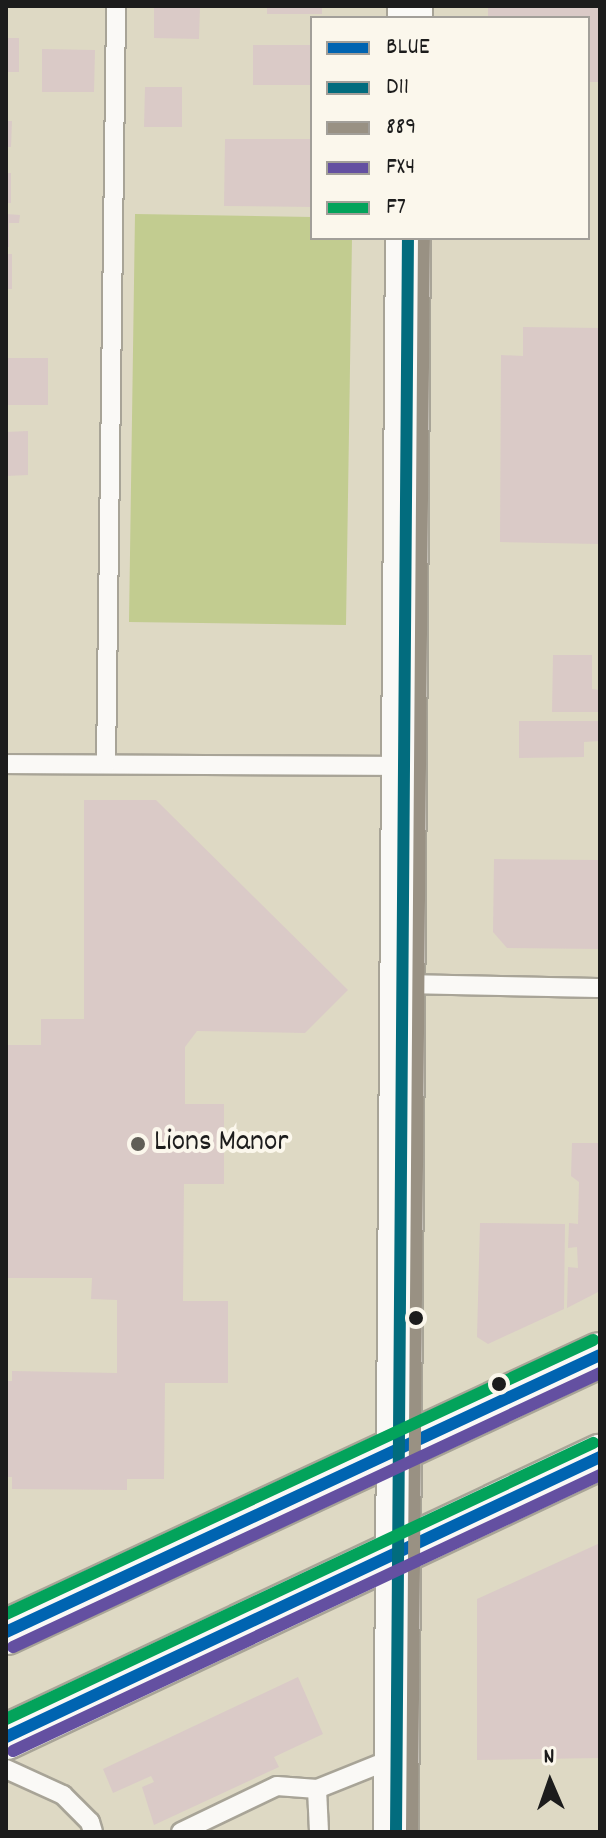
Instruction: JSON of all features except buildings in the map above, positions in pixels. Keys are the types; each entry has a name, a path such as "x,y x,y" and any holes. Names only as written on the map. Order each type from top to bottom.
{"main road":[{"path":"396,1832 408,240"},
{"path":"6,1632 600,1355"},
{"path":"6,1737 600,1457"}],"lane":[{"path":"106,764 116,6"},
{"path":"6,764 402,766"},
{"path":"401,984 600,988"},
{"path":"181,1832 277,1786 317,1789 397,1757"},
{"path":"6,1769 63,1795 90,1822 93,1832"},
{"path":"317,1789 319,1832"}],"green space":[{"path":"135,214 310,217 310,240 352,240 346,625 129,622"}],"transit line":[{"name":"D11","path":"396,1832 408,240"},
{"name":"889","path":"412,1832 424,240"},
{"name":"F7","path":"6,1614 593,1340"},
{"name":"BLUE","path":"6,1632 600,1355"},
{"name":"FX4","path":"13,1647 600,1373"},
{"name":"F7","path":"6,1719 593,1443"},
{"name":"BLUE","path":"6,1737 600,1457"},
{"name":"FX4","path":"13,1751 600,1475"}],"place":[{"name":"Lions Manor","path":"138,1144"}]}
